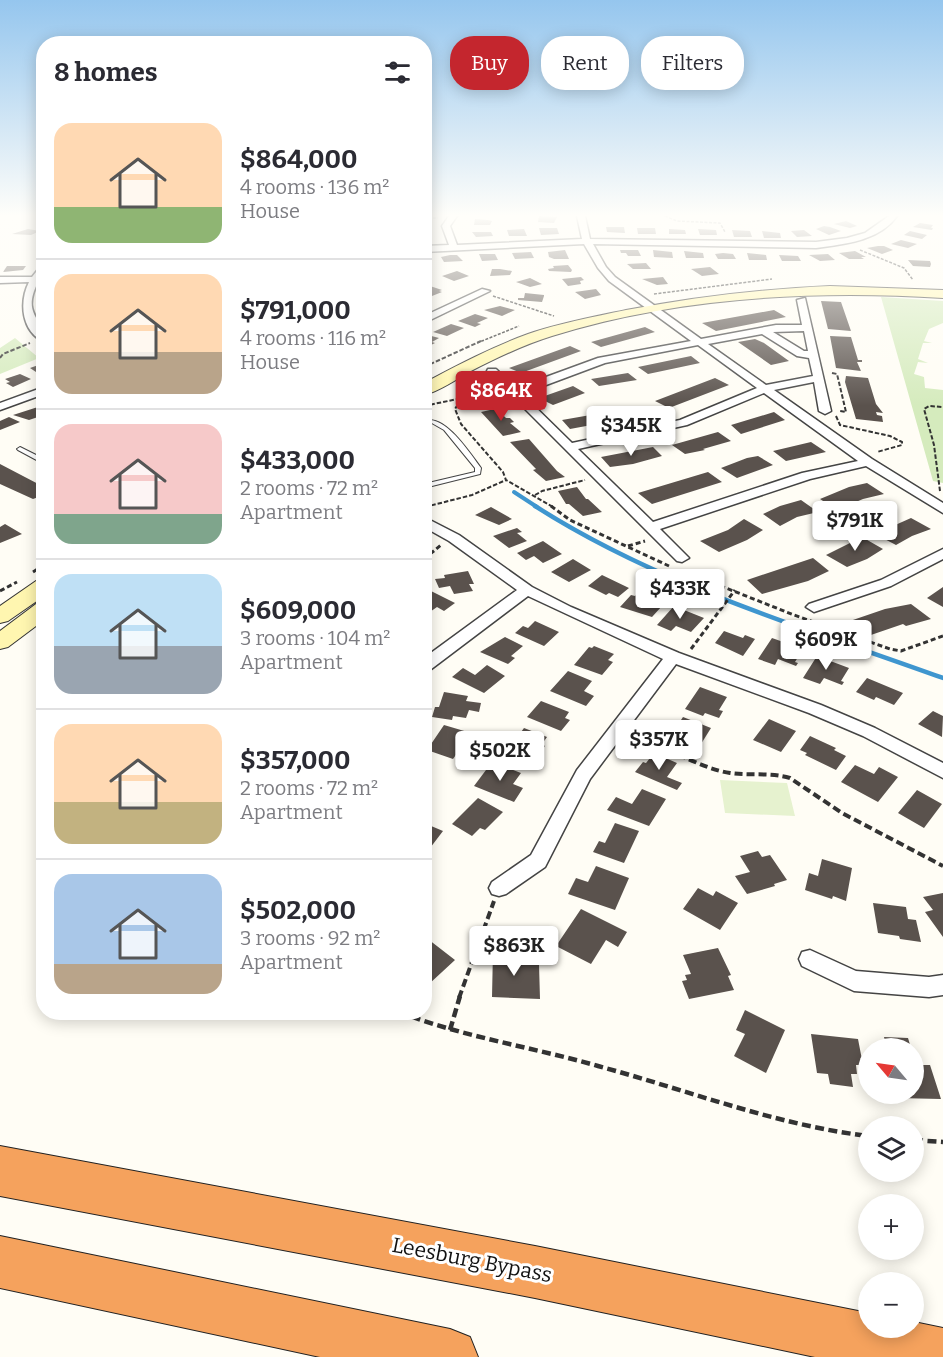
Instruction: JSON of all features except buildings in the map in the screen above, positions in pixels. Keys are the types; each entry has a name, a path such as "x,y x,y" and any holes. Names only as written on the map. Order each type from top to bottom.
{"highway":[{"name":"Leesburg Bypass","path":"0,1171 535,1272 943,1356"},
{"path":"0,1262 450,1357"}],"main road":[{"path":"432,386 490,356 534,338 648,305 724,289 791,284 868,284 943,288"},
{"path":"432,371 487,344 522,331 585,314 648,305 797,291 943,294"},
{"path":"0,616 36,591"},
{"path":"0,642 36,615"}],"street":[{"path":"0,280 26,279"},
{"path":"615,279 699,342 938,507"},
{"path":"36,282 27,297 27,315 36,334"},
{"path":"432,316 485,291"},
{"path":"802,300 819,378 830,411"},
{"path":"512,390 529,388 602,360 763,330 808,328"},
{"path":"763,330 801,354 814,356"},
{"path":"492,371 682,558"},
{"path":"571,447 683,423 766,388 819,378"},
{"path":"0,407 36,393"},
{"path":"651,527 864,458"},
{"path":"432,515 454,538 527,590 608,630 869,732 943,771"},
{"path":"814,607 886,583 943,553"},
{"path":"432,660 527,590"},
{"path":"499,888 538,861 583,775 677,658"},
{"path":"810,959 854,981 897,986 943,985"}],"lane":[{"path":"432,421 446,429 478,468 478,473 432,484"},
{"path":"20,448 36,457"}],"path":[{"path":"485,291 503,301 554,316"},
{"path":"0,358 2,353 36,341"},
{"path":"432,405 512,390"},
{"path":"938,507 939,474 924,409 929,406 943,407"},
{"path":"830,411 840,425 852,430 891,435 902,442 902,446 864,458"},
{"path":"535,495 542,491 600,476"},
{"path":"432,510 506,480"},
{"path":"432,553 441,547 441,544 433,539"},
{"path":"677,658 735,590"},
{"path":"621,725 714,769 729,773 780,775 790,778 842,813 943,866"},
{"path":"450,1030 464,980 499,888"},
{"path":"422,1020 450,1030 533,1049 700,1093 742,1109 801,1125 858,1134"},
{"path":"924,1141 943,1142"}],"green space":[{"path":"881,297 943,301 943,323 929,329 924,341 932,343 923,343 918,359 928,363 918,362 914,374 924,377 925,388 943,390 943,483 933,481"},
{"path":"15,338 36,356 36,359 0,374 0,348"},
{"path":"720,780 787,783 795,816 725,813"}],"waterway":[{"path":"514,492 537,507"},
{"path":"535,506 632,560 683,582 786,623 943,678"}]}
